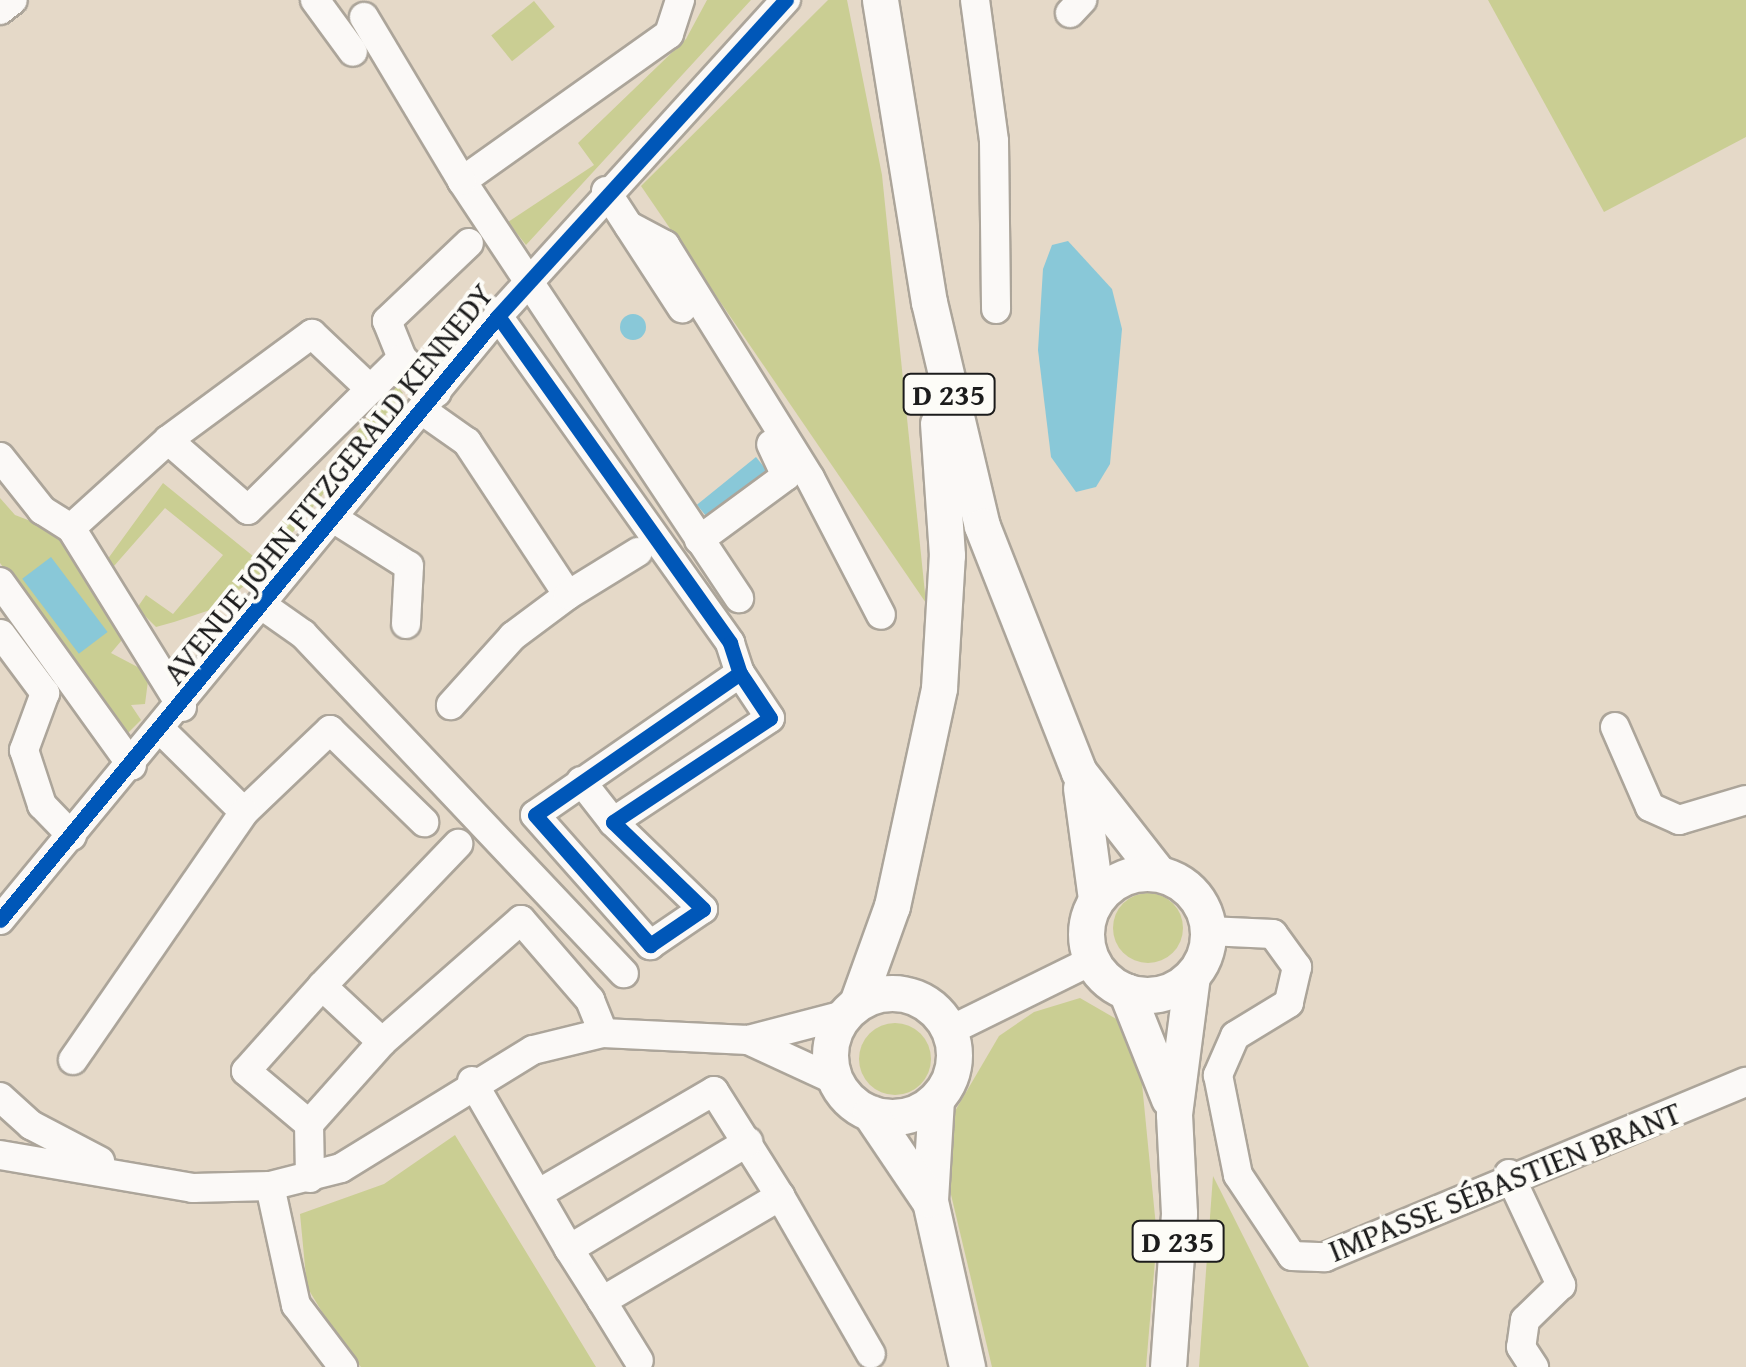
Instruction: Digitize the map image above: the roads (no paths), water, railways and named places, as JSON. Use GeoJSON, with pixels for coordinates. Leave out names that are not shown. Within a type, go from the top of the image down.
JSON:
{"type":"FeatureCollection","features":[{"type":"Feature","properties":{"kind":"main road","name":"D 235"},"geometry":{"type":"LineString","coordinates":[[880,0],[929,302],[982,526],[1078,772],[1096,899]]}},
{"type":"Feature","properties":{"kind":"main road"},"geometry":{"type":"LineString","coordinates":[[929,302],[946,623],[892,906],[851,1009],[830,1046],[835,1080],[870,1113],[930,1202]]}},
{"type":"Feature","properties":{"kind":"main road","name":"D 235"},"geometry":{"type":"LineString","coordinates":[[1078,772],[1158,874]]}},
{"type":"Feature","properties":{"kind":"main road"},"geometry":{"type":"LineString","coordinates":[[1158,874],[1191,891],[1208,931],[1192,976],[1157,994],[1126,992],[1091,961],[1086,922],[1096,899],[1121,878],[1158,874]]}},
{"type":"Feature","properties":{"kind":"main road","name":"D 235"},"geometry":{"type":"LineString","coordinates":[[1168,1367],[1179,1213],[1174,1114],[1192,976]]}},
{"type":"Feature","properties":{"kind":"main road","name":"D 235"},"geometry":{"type":"LineString","coordinates":[[1126,992],[1174,1114]]}},
{"type":"Feature","properties":{"kind":"main road"},"geometry":{"type":"LineString","coordinates":[[851,1009],[904,994],[933,1008],[949,1031],[955,1058],[936,1099],[930,1202],[967,1367]]}},
{"type":"Feature","properties":{"kind":"main road"},"geometry":{"type":"LineString","coordinates":[[870,1113],[905,1116],[936,1099]]}},
{"type":"Feature","properties":{"kind":"street"},"geometry":{"type":"LineString","coordinates":[[0,10],[13,0]]}},
{"type":"Feature","properties":{"kind":"street"},"geometry":{"type":"LineString","coordinates":[[316,0],[353,52]]}},
{"type":"Feature","properties":{"kind":"street"},"geometry":{"type":"LineString","coordinates":[[462,181],[668,34],[680,0]]}},
{"type":"Feature","properties":{"kind":"street","name":"AVENUE JOHN FITZGERALD KENNEDY"},"geometry":{"type":"LineString","coordinates":[[0,920],[266,608],[498,316],[606,191],[786,0]]}},
{"type":"Feature","properties":{"kind":"street"},"geometry":{"type":"LineString","coordinates":[[975,0],[994,142],[996,309]]}},
{"type":"Feature","properties":{"kind":"street"},"geometry":{"type":"LineString","coordinates":[[364,17],[526,284],[739,598]]}},
{"type":"Feature","properties":{"kind":"street"},"geometry":{"type":"LineString","coordinates":[[606,191],[783,462],[786,476],[699,540]]}},
{"type":"Feature","properties":{"kind":"street"},"geometry":{"type":"LineString","coordinates":[[629,226],[665,245],[810,478],[881,615]]}},
{"type":"Feature","properties":{"kind":"street"},"geometry":{"type":"LineString","coordinates":[[469,243],[388,320],[402,358],[430,402],[466,442],[568,595]]}},
{"type":"Feature","properties":{"kind":"street"},"geometry":{"type":"LineString","coordinates":[[498,316],[730,643],[740,673],[770,718],[613,822]]}},
{"type":"Feature","properties":{"kind":"street"},"geometry":{"type":"LineString","coordinates":[[71,528],[168,440],[312,334],[368,388]]}},
{"type":"Feature","properties":{"kind":"street"},"geometry":{"type":"LineString","coordinates":[[168,440],[248,510],[402,358]]}},
{"type":"Feature","properties":{"kind":"street"},"geometry":{"type":"LineString","coordinates":[[0,457],[42,510],[71,528],[182,706]]}},
{"type":"Feature","properties":{"kind":"street"},"geometry":{"type":"LineString","coordinates":[[336,520],[409,566],[406,624]]}},
{"type":"Feature","properties":{"kind":"street"},"geometry":{"type":"LineString","coordinates":[[452,705],[514,636],[568,595],[638,552]]}},
{"type":"Feature","properties":{"kind":"street"},"geometry":{"type":"LineString","coordinates":[[0,582],[132,766]]}},
{"type":"Feature","properties":{"kind":"street"},"geometry":{"type":"LineString","coordinates":[[266,608],[302,634],[624,973]]}},
{"type":"Feature","properties":{"kind":"street"},"geometry":{"type":"LineString","coordinates":[[1,634],[44,693],[24,750],[42,805],[72,836]]}},
{"type":"Feature","properties":{"kind":"street"},"geometry":{"type":"LineString","coordinates":[[581,781],[613,822],[703,909],[650,945],[535,814],[581,781],[740,673]]}},
{"type":"Feature","properties":{"kind":"street"},"geometry":{"type":"LineString","coordinates":[[1616,728],[1650,807],[1679,820],[1746,800]]}},
{"type":"Feature","properties":{"kind":"street"},"geometry":{"type":"LineString","coordinates":[[162,730],[244,812]]}},
{"type":"Feature","properties":{"kind":"street"},"geometry":{"type":"LineString","coordinates":[[72,1060],[244,812],[330,730],[424,822]]}},
{"type":"Feature","properties":{"kind":"street"},"geometry":{"type":"LineString","coordinates":[[309,1124],[246,1071],[458,844]]}},
{"type":"Feature","properties":{"kind":"street"},"geometry":{"type":"LineString","coordinates":[[310,1178],[309,1124],[382,1042],[521,920],[590,1000],[603,1033]]}},
{"type":"Feature","properties":{"kind":"street","name":"IMPASSE SÉBASTIEN BRANT"},"geometry":{"type":"LineString","coordinates":[[1208,931],[1273,934],[1297,967],[1289,1002],[1235,1036],[1218,1075],[1238,1175],[1281,1248],[1325,1257],[1509,1174],[1746,1082]]}},
{"type":"Feature","properties":{"kind":"street"},"geometry":{"type":"LineString","coordinates":[[949,1031],[1091,961]]}},
{"type":"Feature","properties":{"kind":"street"},"geometry":{"type":"LineString","coordinates":[[322,986],[382,1042]]}},
{"type":"Feature","properties":{"kind":"street"},"geometry":{"type":"LineString","coordinates":[[0,1155],[132,1177],[270,1186],[310,1178],[375,1150],[472,1081],[533,1050],[603,1033],[748,1040],[851,1009]]}},
{"type":"Feature","properties":{"kind":"street"},"geometry":{"type":"LineString","coordinates":[[748,1040],[835,1080]]}},
{"type":"Feature","properties":{"kind":"street"},"geometry":{"type":"LineString","coordinates":[[472,1081],[568,1249],[639,1361]]}},
{"type":"Feature","properties":{"kind":"street"},"geometry":{"type":"LineString","coordinates":[[538,1194],[714,1091],[748,1142],[871,1354]]}},
{"type":"Feature","properties":{"kind":"street"},"geometry":{"type":"LineString","coordinates":[[0,1097],[30,1126],[132,1177]]}},
{"type":"Feature","properties":{"kind":"street"},"geometry":{"type":"LineString","coordinates":[[568,1249],[748,1142]]}},
{"type":"Feature","properties":{"kind":"street"},"geometry":{"type":"LineString","coordinates":[[1509,1174],[1562,1285],[1525,1320],[1521,1347],[1534,1367]]}},
{"type":"Feature","properties":{"kind":"street"},"geometry":{"type":"LineString","coordinates":[[270,1186],[296,1305],[343,1367]]}},
{"type":"Feature","properties":{"kind":"street"},"geometry":{"type":"LineString","coordinates":[[602,1301],[780,1196]]}},
{"type":"Feature","properties":{"kind":"water"},"geometry":{"type":"Polygon","coordinates":[[[1068,241],[1112,289],[1122,329],[1110,464],[1096,487],[1076,492],[1051,457],[1038,350],[1043,269],[1052,245],[1068,241]]]}},
{"type":"Feature","properties":{"kind":"water"},"geometry":{"type":"Polygon","coordinates":[[[633,314],[642,318],[646,327],[642,336],[633,340],[624,336],[620,327],[624,318],[633,314]]]}},
{"type":"Feature","properties":{"kind":"water"},"geometry":{"type":"Polygon","coordinates":[[[756,457],[768,472],[709,520],[697,505],[756,457]]]}},
{"type":"Feature","properties":{"kind":"water"},"geometry":{"type":"Polygon","coordinates":[[[51,557],[108,632],[79,654],[22,579],[51,557]]]}}]}
